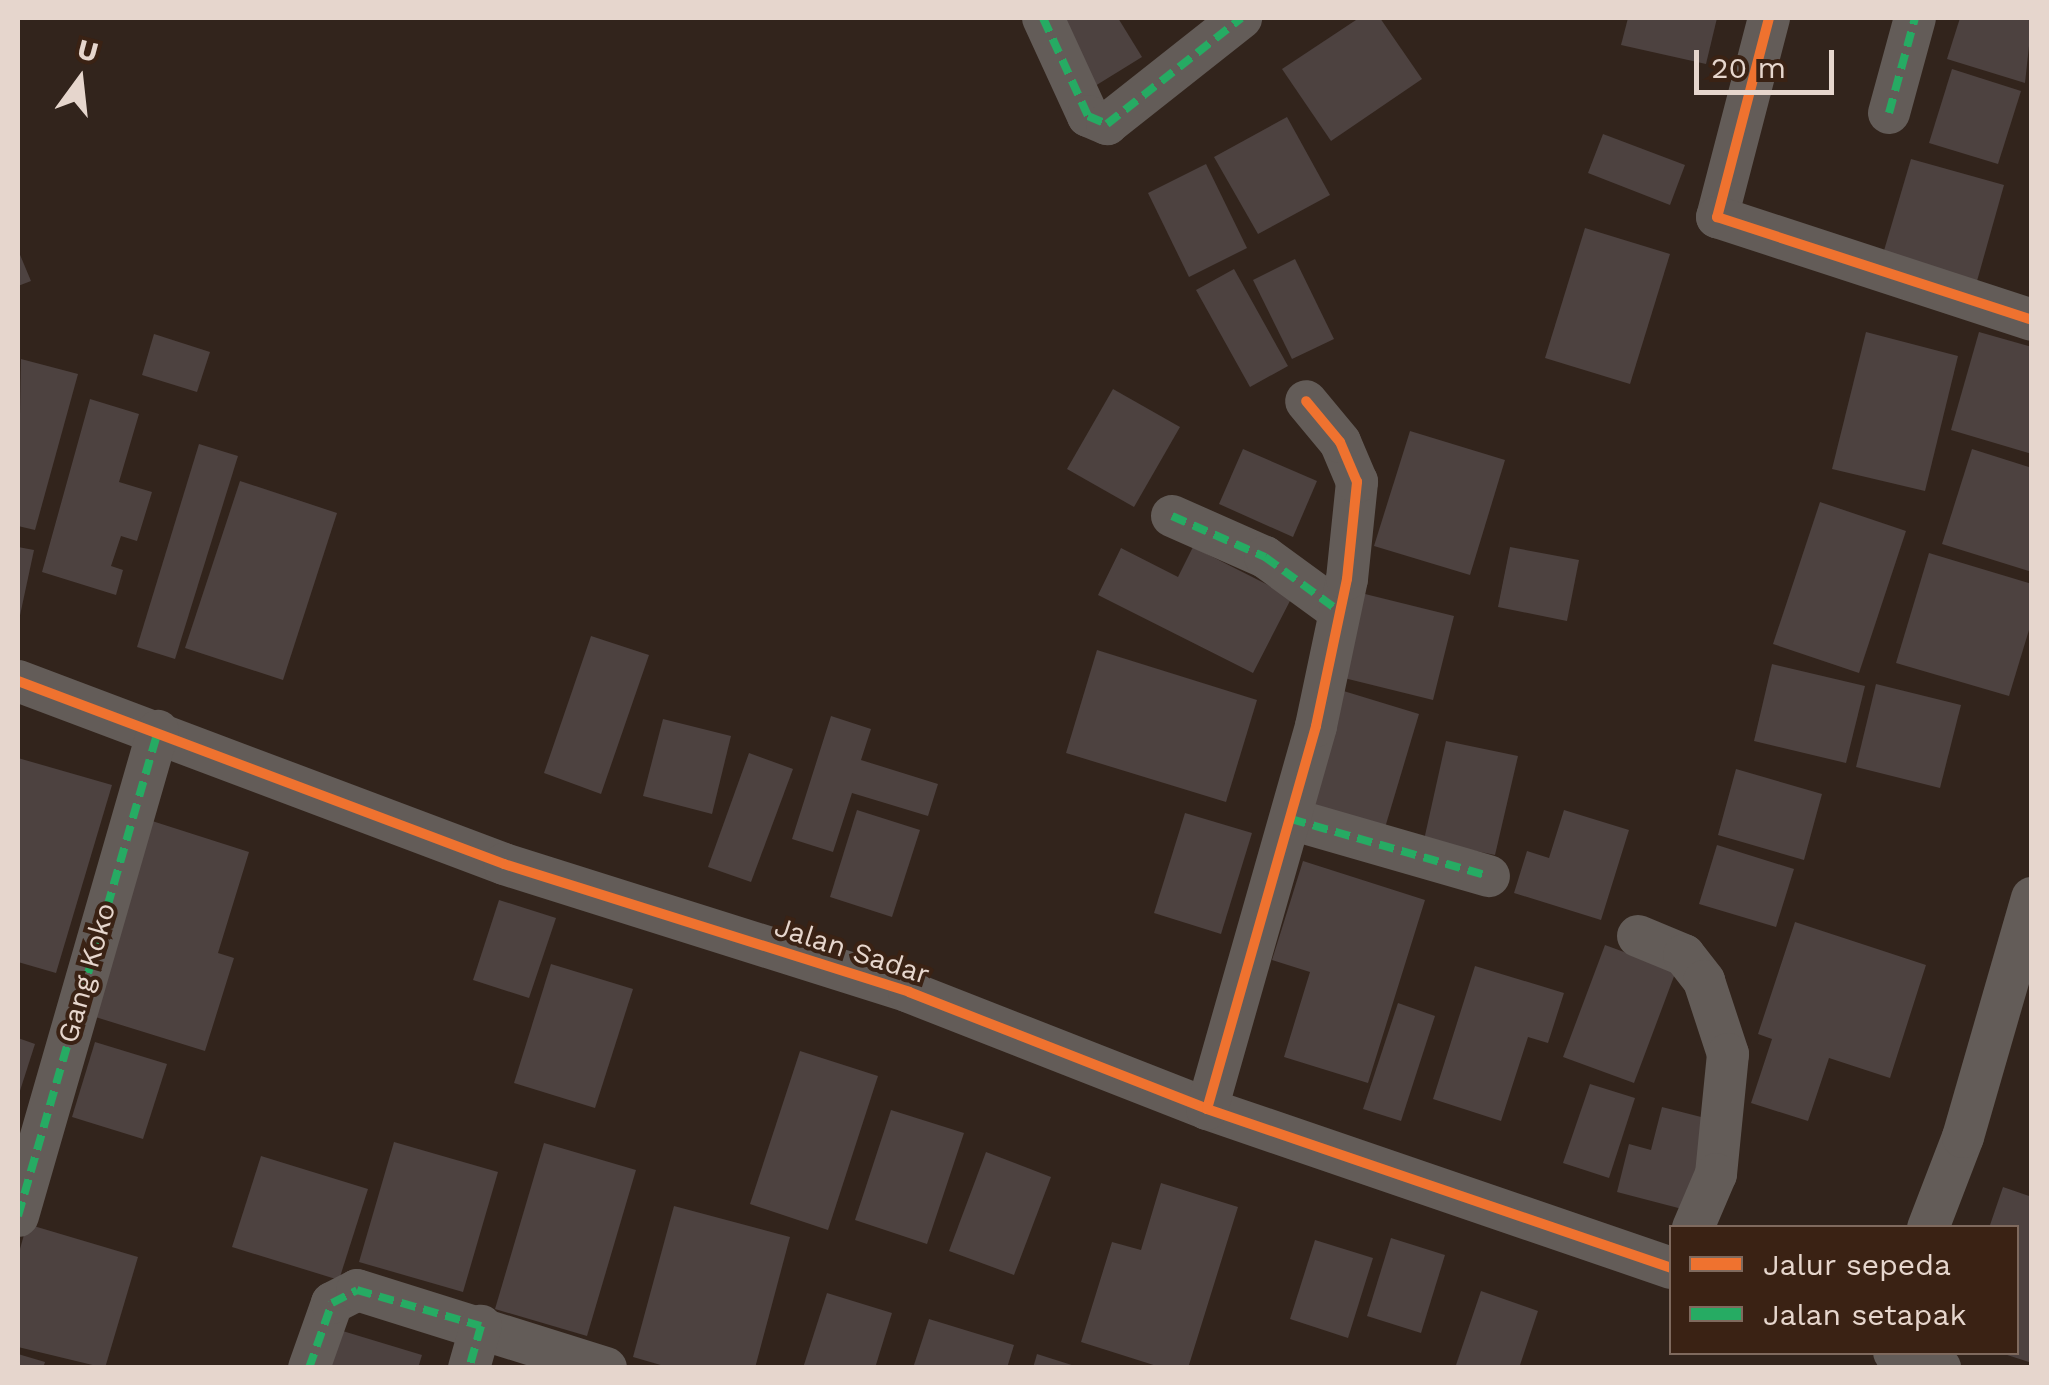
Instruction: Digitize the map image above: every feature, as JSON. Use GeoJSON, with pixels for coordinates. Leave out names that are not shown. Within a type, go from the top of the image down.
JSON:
{"type":"FeatureCollection","features":[{"type":"Feature","properties":{"kind":"street"},"geometry":{"type":"LineString","coordinates":[[1042,18],[1088,116],[1108,124],[1241,18]]}},
{"type":"Feature","properties":{"kind":"street"},"geometry":{"type":"LineString","coordinates":[[1769,18],[1717,218],[2032,320]]}},
{"type":"Feature","properties":{"kind":"street"},"geometry":{"type":"LineString","coordinates":[[1888,113],[1915,18]]}},
{"type":"Feature","properties":{"kind":"street"},"geometry":{"type":"LineString","coordinates":[[1207,1109],[1291,819],[1339,611],[1357,482],[1340,442],[1306,401]]}},
{"type":"Feature","properties":{"kind":"street"},"geometry":{"type":"LineString","coordinates":[[1172,516],[1266,557],[1339,611]]}},
{"type":"Feature","properties":{"kind":"street","name":"Jalan Sadar"},"geometry":{"type":"LineString","coordinates":[[18,681],[158,730],[504,864],[909,992],[1207,1109],[1669,1267]]}},
{"type":"Feature","properties":{"kind":"street","name":"Gang Koko"},"geometry":{"type":"LineString","coordinates":[[18,1216],[158,730]]}},
{"type":"Feature","properties":{"kind":"street"},"geometry":{"type":"LineString","coordinates":[[1291,819],[1489,876]]}},
{"type":"Feature","properties":{"kind":"street"},"geometry":{"type":"LineString","coordinates":[[1929,1225],[1963,1137],[2032,898]]}},
{"type":"Feature","properties":{"kind":"street"},"geometry":{"type":"LineString","coordinates":[[1638,936],[1684,955],[1704,981],[1728,1054],[1716,1174],[1694,1225]]}},
{"type":"Feature","properties":{"kind":"street"},"geometry":{"type":"LineString","coordinates":[[309,1368],[332,1303],[358,1290],[606,1368]]}},
{"type":"Feature","properties":{"kind":"street"},"geometry":{"type":"LineString","coordinates":[[469,1368],[481,1326]]}},
{"type":"Feature","properties":{"kind":"street"},"geometry":{"type":"LineString","coordinates":[[1903,1355],[1940,1368]]}},
{"type":"Feature","properties":{"kind":"building"},"geometry":{"type":"Polygon","coordinates":[[[1052,18],[1118,18],[1142,57],[1095,86],[1052,18]]]}},
{"type":"Feature","properties":{"kind":"building"},"geometry":{"type":"Polygon","coordinates":[[[1359,18],[1380,18],[1422,79],[1331,141],[1282,69],[1359,18]]]}},
{"type":"Feature","properties":{"kind":"building"},"geometry":{"type":"Polygon","coordinates":[[[1628,18],[1717,18],[1706,64],[1621,45],[1628,18]]]}},
{"type":"Feature","properties":{"kind":"building"},"geometry":{"type":"Polygon","coordinates":[[[1960,18],[2032,18],[2025,83],[1947,59],[1960,18]]]}},
{"type":"Feature","properties":{"kind":"building"},"geometry":{"type":"Polygon","coordinates":[[[1952,69],[2021,91],[1998,164],[1929,143],[1952,69]]]}},
{"type":"Feature","properties":{"kind":"building"},"geometry":{"type":"Polygon","coordinates":[[[1287,117],[1330,195],[1258,234],[1214,157],[1287,117]]]}},
{"type":"Feature","properties":{"kind":"building"},"geometry":{"type":"Polygon","coordinates":[[[1603,134],[1685,165],[1670,205],[1588,173],[1603,134]]]}},
{"type":"Feature","properties":{"kind":"building"},"geometry":{"type":"Polygon","coordinates":[[[1911,159],[2004,185],[1977,281],[1883,254],[1911,159]]]}},
{"type":"Feature","properties":{"kind":"building"},"geometry":{"type":"Polygon","coordinates":[[[1206,164],[1247,248],[1189,277],[1148,193],[1206,164]]]}},
{"type":"Feature","properties":{"kind":"building"},"geometry":{"type":"Polygon","coordinates":[[[1585,228],[1670,254],[1630,384],[1545,358],[1585,228]]]}},
{"type":"Feature","properties":{"kind":"building"},"geometry":{"type":"Polygon","coordinates":[[[18,250],[31,281],[18,286],[18,250]]]}},
{"type":"Feature","properties":{"kind":"building"},"geometry":{"type":"Polygon","coordinates":[[[1295,259],[1334,339],[1292,359],[1253,280],[1295,259]]]}},
{"type":"Feature","properties":{"kind":"building"},"geometry":{"type":"Polygon","coordinates":[[[1234,269],[1288,366],[1250,387],[1196,290],[1234,269]]]}},
{"type":"Feature","properties":{"kind":"building"},"geometry":{"type":"Polygon","coordinates":[[[1866,332],[1958,356],[1925,491],[1832,469],[1866,332]]]}},
{"type":"Feature","properties":{"kind":"building"},"geometry":{"type":"Polygon","coordinates":[[[1979,332],[2032,347],[2032,454],[1951,430],[1979,332]]]}},
{"type":"Feature","properties":{"kind":"building"},"geometry":{"type":"Polygon","coordinates":[[[154,334],[210,352],[197,392],[142,375],[154,334]]]}},
{"type":"Feature","properties":{"kind":"building"},"geometry":{"type":"Polygon","coordinates":[[[21,359],[78,374],[35,530],[18,526],[21,359]]]}},
{"type":"Feature","properties":{"kind":"building"},"geometry":{"type":"Polygon","coordinates":[[[1113,389],[1180,427],[1134,507],[1067,469],[1113,389]]]}},
{"type":"Feature","properties":{"kind":"building"},"geometry":{"type":"Polygon","coordinates":[[[90,399],[139,414],[119,482],[152,492],[137,541],[121,536],[111,566],[123,570],[116,595],[42,572],[90,399]]]}},
{"type":"Feature","properties":{"kind":"building"},"geometry":{"type":"Polygon","coordinates":[[[1410,431],[1505,460],[1470,575],[1374,546],[1410,431]]]}},
{"type":"Feature","properties":{"kind":"building"},"geometry":{"type":"Polygon","coordinates":[[[199,444],[238,456],[175,659],[137,647],[199,444]]]}},
{"type":"Feature","properties":{"kind":"building"},"geometry":{"type":"Polygon","coordinates":[[[1243,449],[1317,481],[1293,537],[1219,504],[1243,449]]]}},
{"type":"Feature","properties":{"kind":"building"},"geometry":{"type":"Polygon","coordinates":[[[1972,449],[2032,468],[2032,572],[1942,544],[1972,449]]]}},
{"type":"Feature","properties":{"kind":"building"},"geometry":{"type":"Polygon","coordinates":[[[240,481],[337,513],[283,680],[185,648],[240,481]]]}},
{"type":"Feature","properties":{"kind":"building"},"geometry":{"type":"Polygon","coordinates":[[[1820,502],[1906,531],[1859,673],[1773,644],[1820,502]]]}},
{"type":"Feature","properties":{"kind":"building"},"geometry":{"type":"Polygon","coordinates":[[[18,547],[34,550],[19,620],[18,620],[18,547]]]}},
{"type":"Feature","properties":{"kind":"building"},"geometry":{"type":"Polygon","coordinates":[[[1193,547],[1292,597],[1253,673],[1098,595],[1121,548],[1178,577],[1193,547]]]}},
{"type":"Feature","properties":{"kind":"building"},"geometry":{"type":"Polygon","coordinates":[[[1510,547],[1579,560],[1567,621],[1498,607],[1510,547]]]}},
{"type":"Feature","properties":{"kind":"building"},"geometry":{"type":"Polygon","coordinates":[[[1929,553],[2032,584],[2032,620],[2009,696],[1896,663],[1929,553]]]}},
{"type":"Feature","properties":{"kind":"building"},"geometry":{"type":"Polygon","coordinates":[[[1361,593],[1454,616],[1433,700],[1340,677],[1361,593]]]}},
{"type":"Feature","properties":{"kind":"building"},"geometry":{"type":"Polygon","coordinates":[[[591,636],[649,655],[601,794],[544,773],[591,636]]]}},
{"type":"Feature","properties":{"kind":"building"},"geometry":{"type":"Polygon","coordinates":[[[1097,650],[1257,700],[1226,802],[1066,753],[1097,650]]]}},
{"type":"Feature","properties":{"kind":"building"},"geometry":{"type":"Polygon","coordinates":[[[1772,664],[1865,686],[1846,763],[1754,741],[1772,664]]]}},
{"type":"Feature","properties":{"kind":"building"},"geometry":{"type":"Polygon","coordinates":[[[1876,684],[1961,705],[1940,788],[1856,767],[1876,684]]]}},
{"type":"Feature","properties":{"kind":"building"},"geometry":{"type":"Polygon","coordinates":[[[1337,689],[1419,714],[1384,831],[1301,805],[1337,689]]]}},
{"type":"Feature","properties":{"kind":"building"},"geometry":{"type":"Polygon","coordinates":[[[831,716],[871,729],[861,760],[938,784],[928,816],[852,793],[833,852],[792,839],[831,716]]]}},
{"type":"Feature","properties":{"kind":"building"},"geometry":{"type":"Polygon","coordinates":[[[663,719],[731,736],[712,814],[643,796],[663,719]]]}},
{"type":"Feature","properties":{"kind":"building"},"geometry":{"type":"Polygon","coordinates":[[[1446,741],[1518,756],[1495,855],[1424,840],[1446,741]]]}},
{"type":"Feature","properties":{"kind":"building"},"geometry":{"type":"Polygon","coordinates":[[[749,753],[793,769],[751,882],[708,867],[749,753]]]}},
{"type":"Feature","properties":{"kind":"building"},"geometry":{"type":"Polygon","coordinates":[[[18,758],[112,785],[56,973],[18,962],[18,758]]]}},
{"type":"Feature","properties":{"kind":"building"},"geometry":{"type":"Polygon","coordinates":[[[1736,769],[1822,794],[1804,860],[1718,835],[1736,769]]]}},
{"type":"Feature","properties":{"kind":"building"},"geometry":{"type":"Polygon","coordinates":[[[857,810],[920,830],[892,917],[830,897],[857,810]]]}},
{"type":"Feature","properties":{"kind":"building"},"geometry":{"type":"Polygon","coordinates":[[[1564,810],[1629,830],[1601,920],[1514,893],[1527,851],[1549,858],[1564,810]]]}},
{"type":"Feature","properties":{"kind":"building"},"geometry":{"type":"Polygon","coordinates":[[[1185,813],[1252,833],[1221,934],[1154,913],[1185,813]]]}},
{"type":"Feature","properties":{"kind":"building"},"geometry":{"type":"Polygon","coordinates":[[[149,820],[249,852],[218,953],[234,958],[205,1051],[89,1015],[149,820]]]}},
{"type":"Feature","properties":{"kind":"building"},"geometry":{"type":"Polygon","coordinates":[[[1717,845],[1794,869],[1776,927],[1699,904],[1717,845]]]}},
{"type":"Feature","properties":{"kind":"building"},"geometry":{"type":"Polygon","coordinates":[[[1303,861],[1425,900],[1368,1083],[1284,1057],[1310,972],[1272,960],[1303,861]]]}},
{"type":"Feature","properties":{"kind":"building"},"geometry":{"type":"Polygon","coordinates":[[[499,900],[556,918],[529,998],[473,980],[499,900]]]}},
{"type":"Feature","properties":{"kind":"building"},"geometry":{"type":"Polygon","coordinates":[[[1795,922],[1926,965],[1890,1078],[1829,1058],[1808,1121],[1751,1103],[1772,1039],[1758,1034],[1795,922]]]}},
{"type":"Feature","properties":{"kind":"building"},"geometry":{"type":"Polygon","coordinates":[[[1605,945],[1676,971],[1634,1083],[1563,1057],[1605,945]]]}},
{"type":"Feature","properties":{"kind":"building"},"geometry":{"type":"Polygon","coordinates":[[[551,964],[633,989],[595,1108],[514,1083],[551,964]]]}},
{"type":"Feature","properties":{"kind":"building"},"geometry":{"type":"Polygon","coordinates":[[[1475,966],[1564,993],[1548,1043],[1528,1037],[1501,1121],[1433,1099],[1475,966]]]}},
{"type":"Feature","properties":{"kind":"building"},"geometry":{"type":"Polygon","coordinates":[[[1398,1003],[1435,1016],[1401,1121],[1363,1109],[1398,1003]]]}},
{"type":"Feature","properties":{"kind":"building"},"geometry":{"type":"Polygon","coordinates":[[[18,1038],[35,1044],[18,1097],[18,1038]]]}},
{"type":"Feature","properties":{"kind":"building"},"geometry":{"type":"Polygon","coordinates":[[[95,1042],[167,1064],[143,1139],[72,1117],[95,1042]]]}},
{"type":"Feature","properties":{"kind":"building"},"geometry":{"type":"Polygon","coordinates":[[[800,1051],[878,1076],[828,1230],[750,1204],[800,1051]]]}},
{"type":"Feature","properties":{"kind":"building"},"geometry":{"type":"Polygon","coordinates":[[[1590,1084],[1635,1098],[1609,1178],[1563,1163],[1590,1084]]]}},
{"type":"Feature","properties":{"kind":"building"},"geometry":{"type":"Polygon","coordinates":[[[1662,1107],[1709,1119],[1686,1210],[1617,1192],[1629,1144],[1651,1150],[1662,1107]]]}},
{"type":"Feature","properties":{"kind":"building"},"geometry":{"type":"Polygon","coordinates":[[[891,1110],[964,1133],[927,1244],[855,1220],[891,1110]]]}},
{"type":"Feature","properties":{"kind":"building"},"geometry":{"type":"Polygon","coordinates":[[[394,1142],[498,1172],[463,1292],[359,1262],[394,1142]]]}},
{"type":"Feature","properties":{"kind":"building"},"geometry":{"type":"Polygon","coordinates":[[[544,1143],[636,1170],[587,1336],[495,1309],[544,1143]]]}},
{"type":"Feature","properties":{"kind":"building"},"geometry":{"type":"Polygon","coordinates":[[[986,1152],[1051,1177],[1014,1275],[949,1251],[986,1152]]]}},
{"type":"Feature","properties":{"kind":"building"},"geometry":{"type":"Polygon","coordinates":[[[261,1156],[368,1189],[339,1280],[232,1247],[261,1156]]]}},
{"type":"Feature","properties":{"kind":"building"},"geometry":{"type":"Polygon","coordinates":[[[1161,1183],[1238,1207],[1188,1368],[1163,1368],[1081,1342],[1112,1242],[1141,1250],[1161,1183]]]}},
{"type":"Feature","properties":{"kind":"building"},"geometry":{"type":"Polygon","coordinates":[[[2003,1187],[2032,1197],[2032,1363],[2007,1355],[2019,1355],[2019,1225],[1990,1225],[2003,1187]]]}},
{"type":"Feature","properties":{"kind":"building"},"geometry":{"type":"Polygon","coordinates":[[[674,1206],[790,1237],[755,1368],[671,1368],[633,1357],[674,1206]]]}},
{"type":"Feature","properties":{"kind":"building"},"geometry":{"type":"Polygon","coordinates":[[[27,1224],[138,1257],[105,1368],[18,1347],[18,1256],[27,1224]]]}},
{"type":"Feature","properties":{"kind":"building"},"geometry":{"type":"Polygon","coordinates":[[[1391,1238],[1445,1255],[1421,1333],[1367,1316],[1391,1238]]]}},
{"type":"Feature","properties":{"kind":"building"},"geometry":{"type":"Polygon","coordinates":[[[1315,1240],[1373,1258],[1348,1338],[1290,1319],[1315,1240]]]}},
{"type":"Feature","properties":{"kind":"building"},"geometry":{"type":"Polygon","coordinates":[[[1481,1291],[1538,1311],[1519,1368],[1455,1368],[1481,1291]]]}},
{"type":"Feature","properties":{"kind":"building"},"geometry":{"type":"Polygon","coordinates":[[[827,1293],[892,1313],[875,1368],[803,1368],[827,1293]]]}},
{"type":"Feature","properties":{"kind":"building"},"geometry":{"type":"Polygon","coordinates":[[[929,1319],[1014,1345],[1007,1368],[913,1368],[929,1319]]]}},
{"type":"Feature","properties":{"kind":"building"},"geometry":{"type":"Polygon","coordinates":[[[336,1329],[422,1355],[418,1368],[324,1368],[336,1329]]]}},
{"type":"Feature","properties":{"kind":"building"},"geometry":{"type":"Polygon","coordinates":[[[18,1354],[45,1362],[43,1368],[18,1368],[18,1354]]]}},
{"type":"Feature","properties":{"kind":"building"},"geometry":{"type":"Polygon","coordinates":[[[1037,1354],[1078,1367],[1033,1368],[1037,1354]]]}},
{"type":"Feature","properties":{"kind":"marked path"},"geometry":{"type":"LineString","coordinates":[[1043,18],[1088,116],[1107,124],[1241,18]]}},
{"type":"Feature","properties":{"kind":"marked path"},"geometry":{"type":"LineString","coordinates":[[1889,113],[1915,18]]}},
{"type":"Feature","properties":{"kind":"marked path"},"geometry":{"type":"LineString","coordinates":[[1172,516],[1265,557],[1339,611]]}},
{"type":"Feature","properties":{"kind":"marked path"},"geometry":{"type":"LineString","coordinates":[[18,1216],[158,731]]}},
{"type":"Feature","properties":{"kind":"marked path"},"geometry":{"type":"LineString","coordinates":[[1291,819],[1489,876]]}},
{"type":"Feature","properties":{"kind":"marked path"},"geometry":{"type":"LineString","coordinates":[[309,1368],[332,1303],[357,1290],[481,1326],[469,1368]]}},
{"type":"Feature","properties":{"kind":"cycle path"},"geometry":{"type":"LineString","coordinates":[[1769,18],[1717,217],[2032,320]]}},
{"type":"Feature","properties":{"kind":"cycle path"},"geometry":{"type":"LineString","coordinates":[[1207,1109],[1316,726],[1347,579],[1357,482],[1340,442],[1306,401]]}},
{"type":"Feature","properties":{"kind":"cycle path"},"geometry":{"type":"LineString","coordinates":[[18,681],[504,864],[909,992],[1207,1109],[1669,1267]]}}]}
